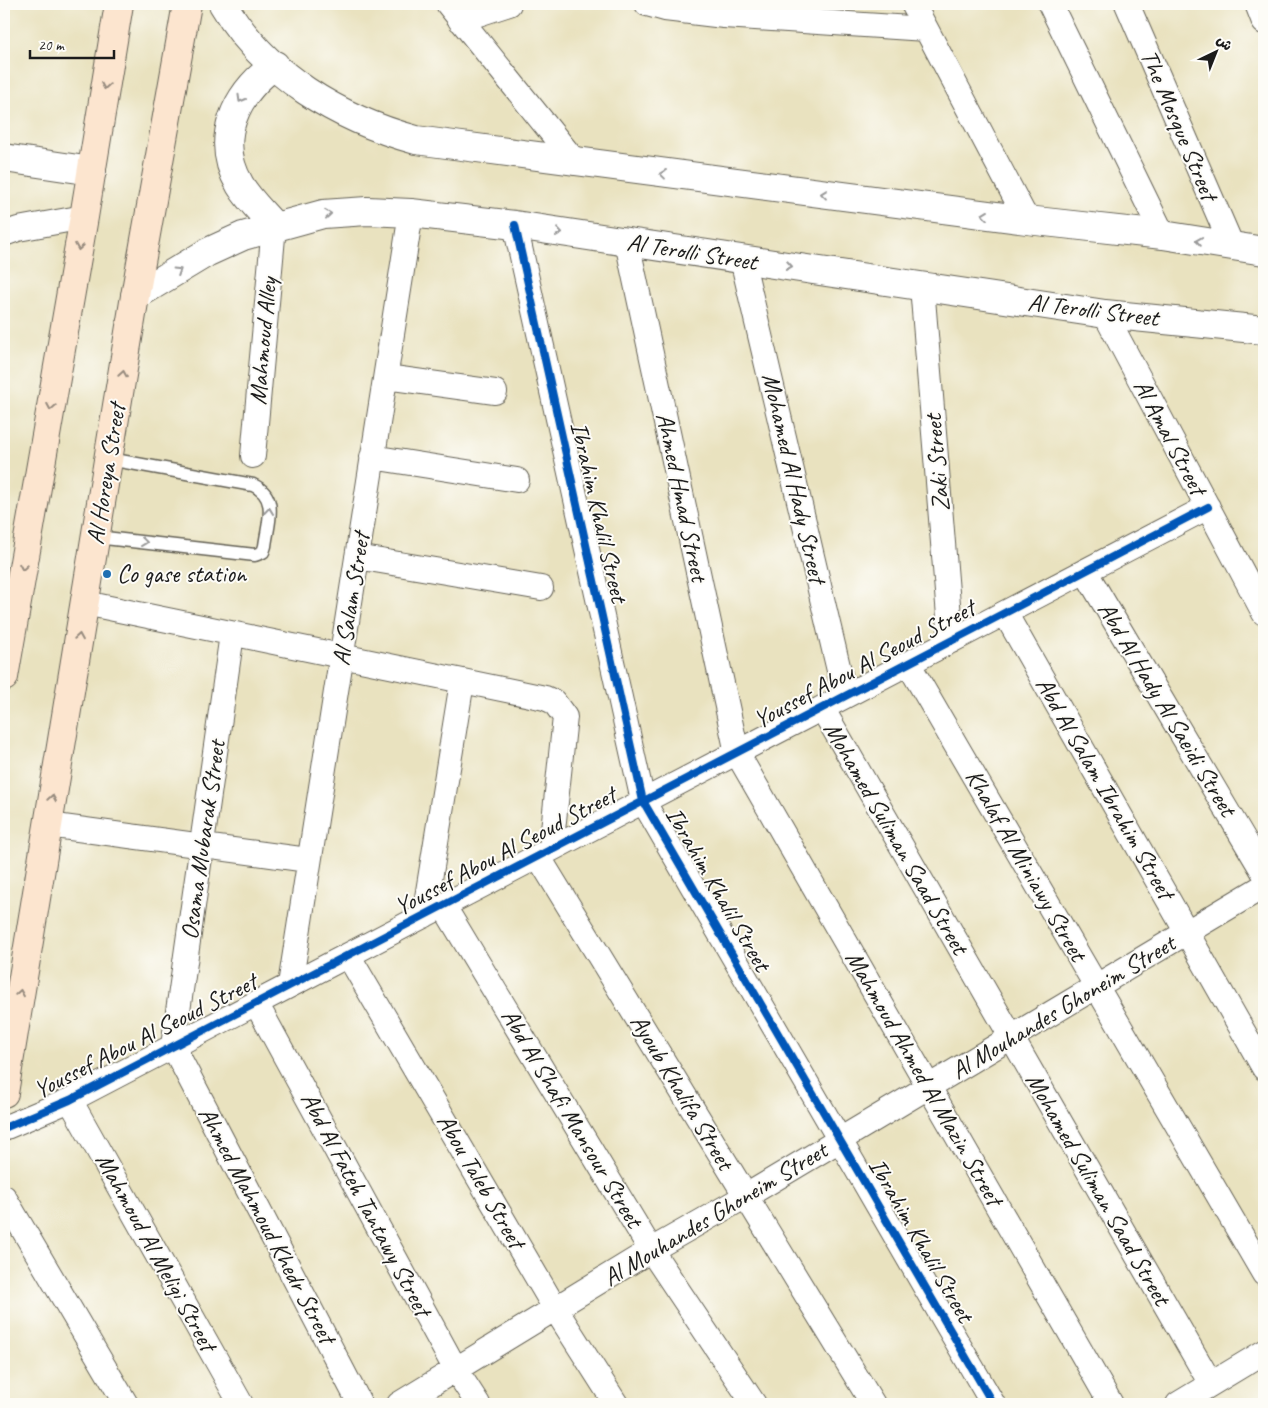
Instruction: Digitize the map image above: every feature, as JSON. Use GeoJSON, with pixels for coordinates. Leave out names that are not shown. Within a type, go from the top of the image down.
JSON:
{"type":"FeatureCollection","features":[{"type":"Feature","properties":{"kind":"main road"},"geometry":{"type":"LineString","coordinates":[[4,677],[92,171],[119,4]]}},
{"type":"Feature","properties":{"kind":"main road","name":"Al Horeya Street"},"geometry":{"type":"LineString","coordinates":[[4,1092],[136,296],[187,4]]}},
{"type":"Feature","properties":{"kind":"street"},"geometry":{"type":"LineString","coordinates":[[223,4],[244,32],[275,65],[320,100],[362,122],[416,140],[1027,220],[1163,235],[1264,251]]}},
{"type":"Feature","properties":{"kind":"street"},"geometry":{"type":"LineString","coordinates":[[454,12],[509,4]]}},
{"type":"Feature","properties":{"kind":"street"},"geometry":{"type":"LineString","coordinates":[[647,4],[665,9],[724,16],[926,29]]}},
{"type":"Feature","properties":{"kind":"street"},"geometry":{"type":"LineString","coordinates":[[913,4],[1027,220]]}},
{"type":"Feature","properties":{"kind":"street"},"geometry":{"type":"LineString","coordinates":[[1050,4],[1163,235]]}},
{"type":"Feature","properties":{"kind":"street","name":"The Mosque Street"},"geometry":{"type":"LineString","coordinates":[[1127,4],[1232,246]]}},
{"type":"Feature","properties":{"kind":"street"},"geometry":{"type":"LineString","coordinates":[[1257,4],[1264,22]]}},
{"type":"Feature","properties":{"kind":"street"},"geometry":{"type":"LineString","coordinates":[[454,12],[576,162]]}},
{"type":"Feature","properties":{"kind":"street"},"geometry":{"type":"LineString","coordinates":[[274,226],[249,199],[238,183],[232,165],[229,146],[230,126],[236,108],[246,91],[259,77],[275,65]]}},
{"type":"Feature","properties":{"kind":"street"},"geometry":{"type":"LineString","coordinates":[[4,158],[92,171]]}},
{"type":"Feature","properties":{"kind":"street","name":"Al Terolli Street"},"geometry":{"type":"LineString","coordinates":[[136,296],[208,252],[243,236],[323,214],[367,211],[411,213],[515,225],[1105,314],[1264,330]]}},
{"type":"Feature","properties":{"kind":"street","name":"Al Salam Street"},"geometry":{"type":"LineString","coordinates":[[290,985],[308,860],[342,657],[411,213]]}},
{"type":"Feature","properties":{"kind":"street"},"geometry":{"type":"LineString","coordinates":[[4,234],[18,229],[84,217]]}},
{"type":"Feature","properties":{"kind":"street","name":"Ibrahim Khalil Street"},"geometry":{"type":"LineString","coordinates":[[515,225],[643,801],[993,1404]]}},
{"type":"Feature","properties":{"kind":"street","name":"Mahmoud Alley"},"geometry":{"type":"LineString","coordinates":[[253,456],[274,226]]}},
{"type":"Feature","properties":{"kind":"street","name":"Ahmed Hmad Street"},"geometry":{"type":"LineString","coordinates":[[627,242],[737,753]]}},
{"type":"Feature","properties":{"kind":"street","name":"Mohamed Al Hady Street"},"geometry":{"type":"LineString","coordinates":[[742,259],[845,696]]}},
{"type":"Feature","properties":{"kind":"street","name":"Zaki Street"},"geometry":{"type":"LineString","coordinates":[[922,286],[951,641]]}},
{"type":"Feature","properties":{"kind":"street","name":"Al Amal Street"},"geometry":{"type":"LineString","coordinates":[[1105,314],[1264,613]]}},
{"type":"Feature","properties":{"kind":"street"},"geometry":{"type":"LineString","coordinates":[[386,377],[495,392]]}},
{"type":"Feature","properties":{"kind":"street"},"geometry":{"type":"LineString","coordinates":[[372,457],[517,480]]}},
{"type":"Feature","properties":{"kind":"street","name":"Youssef Abou Al Seoud Street"},"geometry":{"type":"LineString","coordinates":[[4,1128],[70,1100],[1208,507]]}},
{"type":"Feature","properties":{"kind":"street"},"geometry":{"type":"LineString","coordinates":[[357,557],[541,588]]}},
{"type":"Feature","properties":{"kind":"street","name":"Abd Al Hady Al Saeidi Street"},"geometry":{"type":"LineString","coordinates":[[1085,571],[1264,873]]}},
{"type":"Feature","properties":{"kind":"street"},"geometry":{"type":"LineString","coordinates":[[85,603],[545,698],[561,708],[565,717],[545,852]]}},
{"type":"Feature","properties":{"kind":"street","name":"Abd Al Salam Ibrahim Street"},"geometry":{"type":"LineString","coordinates":[[1005,613],[1264,1068]]}},
{"type":"Feature","properties":{"kind":"street","name":"Osama Mubarak Street"},"geometry":{"type":"LineString","coordinates":[[173,1046],[232,634]]}},
{"type":"Feature","properties":{"kind":"street","name":"Khalaf Al Miniawy Street"},"geometry":{"type":"LineString","coordinates":[[908,663],[1264,1274]]}},
{"type":"Feature","properties":{"kind":"street"},"geometry":{"type":"LineString","coordinates":[[433,910],[462,682]]}},
{"type":"Feature","properties":{"kind":"street","name":"Mohamed Suliman Saad Street"},"geometry":{"type":"LineString","coordinates":[[822,708],[1211,1384]]}},
{"type":"Feature","properties":{"kind":"street","name":"Mahmoud Ahmed Al Mazin Street"},"geometry":{"type":"LineString","coordinates":[[737,753],[1111,1404]]}},
{"type":"Feature","properties":{"kind":"street"},"geometry":{"type":"LineString","coordinates":[[48,825],[308,860]]}},
{"type":"Feature","properties":{"kind":"street","name":"Ayoub Khalifa Street"},"geometry":{"type":"LineString","coordinates":[[545,852],[746,1196],[873,1404]]}},
{"type":"Feature","properties":{"kind":"street","name":"Al Mouhandes Ghoneim Street"},"geometry":{"type":"LineString","coordinates":[[399,1404],[556,1310],[651,1250],[746,1196],[1264,886]]}},
{"type":"Feature","properties":{"kind":"street","name":"Abd Al Shafi Mansour Street"},"geometry":{"type":"LineString","coordinates":[[433,910],[651,1250],[754,1404]]}},
{"type":"Feature","properties":{"kind":"street","name":"Abou Taleb Street"},"geometry":{"type":"LineString","coordinates":[[348,955],[556,1310],[616,1404]]}},
{"type":"Feature","properties":{"kind":"street","name":"Abd Al Fateh Tantawy Street"},"geometry":{"type":"LineString","coordinates":[[256,1002],[456,1370],[478,1404]]}},
{"type":"Feature","properties":{"kind":"street","name":"Ahmed Mahmoud Khedr Street"},"geometry":{"type":"LineString","coordinates":[[173,1046],[360,1404]]}},
{"type":"Feature","properties":{"kind":"street","name":"Mahmoud Al Meligi Street"},"geometry":{"type":"LineString","coordinates":[[70,1100],[241,1404]]}},
{"type":"Feature","properties":{"kind":"street"},"geometry":{"type":"LineString","coordinates":[[4,1197],[126,1404]]}},
{"type":"Feature","properties":{"kind":"street"},"geometry":{"type":"LineString","coordinates":[[1178,1404],[1264,1352]]}},
{"type":"Feature","properties":{"kind":"lane"},"geometry":{"type":"LineString","coordinates":[[96,537],[255,555],[263,552],[265,546],[270,501],[267,494],[261,488],[109,459]]}},
{"type":"Feature","properties":{"kind":"cycle path"},"geometry":{"type":"LineString","coordinates":[[515,225],[643,801],[993,1404]]}},
{"type":"Feature","properties":{"kind":"cycle path"},"geometry":{"type":"LineString","coordinates":[[4,1128],[70,1100],[1208,507]]}},
{"type":"Feature","properties":{"kind":"place","name":"Co gase station"},"geometry":{"type":"Point","coordinates":[107,574]}}]}
